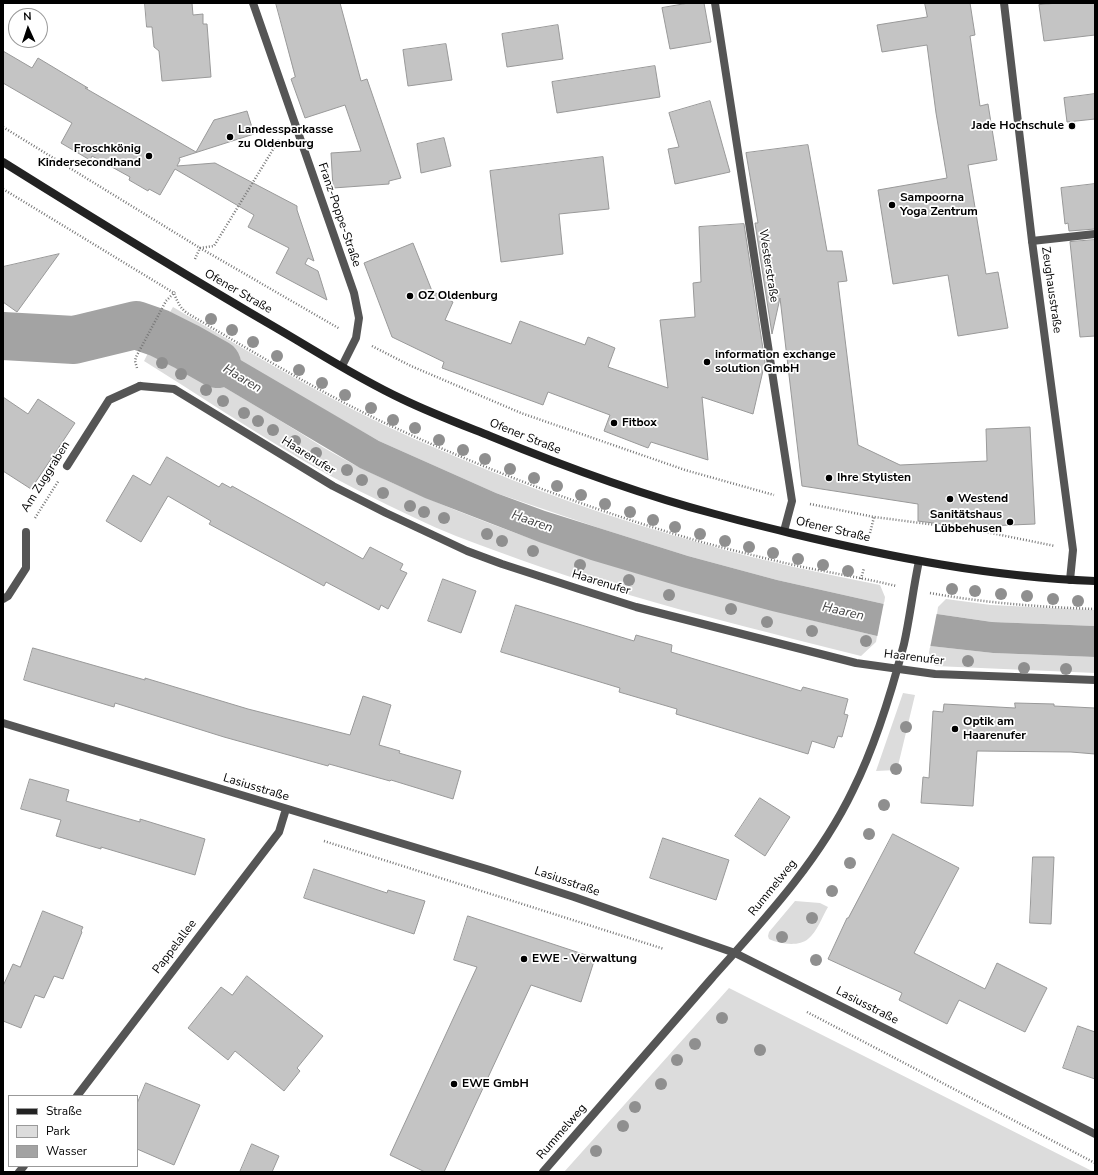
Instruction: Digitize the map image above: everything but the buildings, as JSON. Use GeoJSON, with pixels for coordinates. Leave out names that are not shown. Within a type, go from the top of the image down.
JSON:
{"type":"FeatureCollection","features":[{"type":"Feature","properties":{"kind":"main road","name":"Ofener Straße"},"geometry":{"type":"LineString","coordinates":[[3,162],[185,275],[400,398],[442,417],[576,470],[642,493],[707,512],[844,546],[974,570],[1070,580],[1095,580]]}},
{"type":"Feature","properties":{"kind":"street","name":"Franz-Poppe-Straße"},"geometry":{"type":"LineString","coordinates":[[254,3],[354,293],[359,318],[356,338],[342,366]]}},
{"type":"Feature","properties":{"kind":"street","name":"Westerstraße"},"geometry":{"type":"LineString","coordinates":[[715,3],[792,501],[784,531]]}},
{"type":"Feature","properties":{"kind":"street","name":"Zeughausstraße"},"geometry":{"type":"LineString","coordinates":[[1004,3],[1032,241],[1073,550],[1070,580]]}},
{"type":"Feature","properties":{"kind":"street"},"geometry":{"type":"LineString","coordinates":[[1032,241],[1095,234]]}},
{"type":"Feature","properties":{"kind":"street","name":"Am Zuggraben"},"geometry":{"type":"LineString","coordinates":[[67,466],[109,400],[140,386]]}},
{"type":"Feature","properties":{"kind":"street","name":"Haarenufer"},"geometry":{"type":"LineString","coordinates":[[140,386],[174,389],[333,486],[433,535],[502,564],[636,607],[856,663],[935,674],[1095,680]]}},
{"type":"Feature","properties":{"kind":"street","name":"Am Zuggraben"},"geometry":{"type":"LineString","coordinates":[[3,599],[8,596],[26,568],[26,532]]}},
{"type":"Feature","properties":{"kind":"street","name":"Rummelweg"},"geometry":{"type":"LineString","coordinates":[[543,1172],[735,953],[806,866],[828,835],[863,770],[875,739],[904,644],[919,561]]}},
{"type":"Feature","properties":{"kind":"street","name":"Lasiusstraße"},"geometry":{"type":"LineString","coordinates":[[3,723],[490,870],[574,897],[735,953],[1095,1134]]}},
{"type":"Feature","properties":{"kind":"street","name":"Pappelallee"},"geometry":{"type":"LineString","coordinates":[[78,1095],[279,832],[286,809]]}},
{"type":"Feature","properties":{"kind":"path"},"geometry":{"type":"LineString","coordinates":[[200,248],[214,246],[293,117]]}},
{"type":"Feature","properties":{"kind":"path"},"geometry":{"type":"LineString","coordinates":[[3,127],[200,248],[356,338],[411,366],[521,413],[685,470],[792,501],[874,517],[976,530],[1073,550]]}},
{"type":"Feature","properties":{"kind":"path"},"geometry":{"type":"LineString","coordinates":[[3,189],[174,292],[165,303],[136,356]]}},
{"type":"Feature","properties":{"kind":"path"},"geometry":{"type":"LineString","coordinates":[[192,264],[200,248]]}},
{"type":"Feature","properties":{"kind":"path","name":"Am Zuggraben"},"geometry":{"type":"LineString","coordinates":[[26,532],[67,466]]}},
{"type":"Feature","properties":{"kind":"path"},"geometry":{"type":"LineString","coordinates":[[870,536],[874,517]]}},
{"type":"Feature","properties":{"kind":"path"},"geometry":{"type":"LineString","coordinates":[[864,566],[861,579],[898,587]]}},
{"type":"Feature","properties":{"kind":"path"},"geometry":{"type":"LineString","coordinates":[[930,593],[990,602],[1095,609]]}},
{"type":"Feature","properties":{"kind":"path"},"geometry":{"type":"LineString","coordinates":[[318,839],[665,950]]}},
{"type":"Feature","properties":{"kind":"path"},"geometry":{"type":"LineString","coordinates":[[807,1012],[1095,1163]]}},
{"type":"Feature","properties":{"kind":"green space"},"geometry":{"type":"Polygon","coordinates":[[[173,307],[330,398],[384,425],[478,466],[574,503],[671,535],[770,561],[880,585],[885,597],[884,604],[777,580],[688,556],[496,493],[379,441],[166,319],[173,307]]]}},
{"type":"Feature","properties":{"kind":"green space"},"geometry":{"type":"Polygon","coordinates":[[[151,347],[180,361],[343,459],[425,497],[487,523],[680,586],[877,636],[876,642],[861,656],[769,633],[678,609],[543,568],[446,532],[359,491],[304,461],[243,424],[144,361],[151,347]]]}},
{"type":"Feature","properties":{"kind":"green space"},"geometry":{"type":"Polygon","coordinates":[[[946,599],[991,605],[1095,610],[1095,626],[992,622],[937,614],[938,607],[946,599]]]}},
{"type":"Feature","properties":{"kind":"green space"},"geometry":{"type":"Polygon","coordinates":[[[930,646],[993,653],[1095,657],[1095,673],[935,666],[929,653],[930,646]]]}},
{"type":"Feature","properties":{"kind":"green space"},"geometry":{"type":"Polygon","coordinates":[[[903,693],[915,695],[897,770],[876,771],[903,693]]]}},
{"type":"Feature","properties":{"kind":"green space"},"geometry":{"type":"Polygon","coordinates":[[[795,901],[820,903],[828,907],[814,932],[804,942],[789,944],[769,939],[769,932],[795,901]]]}},
{"type":"Feature","properties":{"kind":"green space"},"geometry":{"type":"Polygon","coordinates":[[[729,988],[1094,1172],[564,1172],[729,988]]]}},
{"type":"Feature","properties":{"kind":"water"},"geometry":{"type":"Polygon","coordinates":[[[166,319],[191,331],[379,441],[496,493],[545,511],[688,556],[777,580],[884,604],[992,622],[1095,626],[1095,657],[993,653],[930,646],[877,636],[772,611],[682,587],[591,560],[539,542],[425,498],[360,468],[180,361],[151,347],[166,319]]]}},
{"type":"Feature","properties":{"kind":"pier"},"geometry":{"type":"Polygon","coordinates":[[[884,602],[937,612],[930,648],[877,638],[884,602]]]}},
{"type":"Feature","properties":{"kind":"waterway","name":"Haaren"},"geometry":{"type":"LineString","coordinates":[[3,336],[74,340],[136,325],[159,333],[217,364]]}},
{"type":"Feature","properties":{"kind":"place","name":"Jade Hochschule"},"geometry":{"type":"Point","coordinates":[1072,126]}},
{"type":"Feature","properties":{"kind":"place","name":"Landessparkasse zu Oldenburg"},"geometry":{"type":"Point","coordinates":[230,137]}},
{"type":"Feature","properties":{"kind":"place","name":"Froschkönig Kindersecondhand"},"geometry":{"type":"Point","coordinates":[149,156]}},
{"type":"Feature","properties":{"kind":"place","name":"Sampoorna Yoga Zentrum"},"geometry":{"type":"Point","coordinates":[892,205]}},
{"type":"Feature","properties":{"kind":"place","name":"OZ Oldenburg"},"geometry":{"type":"Point","coordinates":[410,296]}},
{"type":"Feature","properties":{"kind":"place","name":"information exchange solution GmbH"},"geometry":{"type":"Point","coordinates":[707,362]}},
{"type":"Feature","properties":{"kind":"place","name":"Fitbox"},"geometry":{"type":"Point","coordinates":[614,423]}},
{"type":"Feature","properties":{"kind":"place","name":"Ihre Stylisten"},"geometry":{"type":"Point","coordinates":[829,478]}},
{"type":"Feature","properties":{"kind":"place","name":"Westend"},"geometry":{"type":"Point","coordinates":[950,499]}},
{"type":"Feature","properties":{"kind":"place","name":"Sanitätshaus Lübbehusen"},"geometry":{"type":"Point","coordinates":[1010,522]}},
{"type":"Feature","properties":{"kind":"place","name":"Optik am Haarenufer"},"geometry":{"type":"Point","coordinates":[955,729]}},
{"type":"Feature","properties":{"kind":"place","name":"EWE - Verwaltung"},"geometry":{"type":"Point","coordinates":[524,959]}},
{"type":"Feature","properties":{"kind":"place","name":"EWE GmbH"},"geometry":{"type":"Point","coordinates":[454,1084]}}]}
